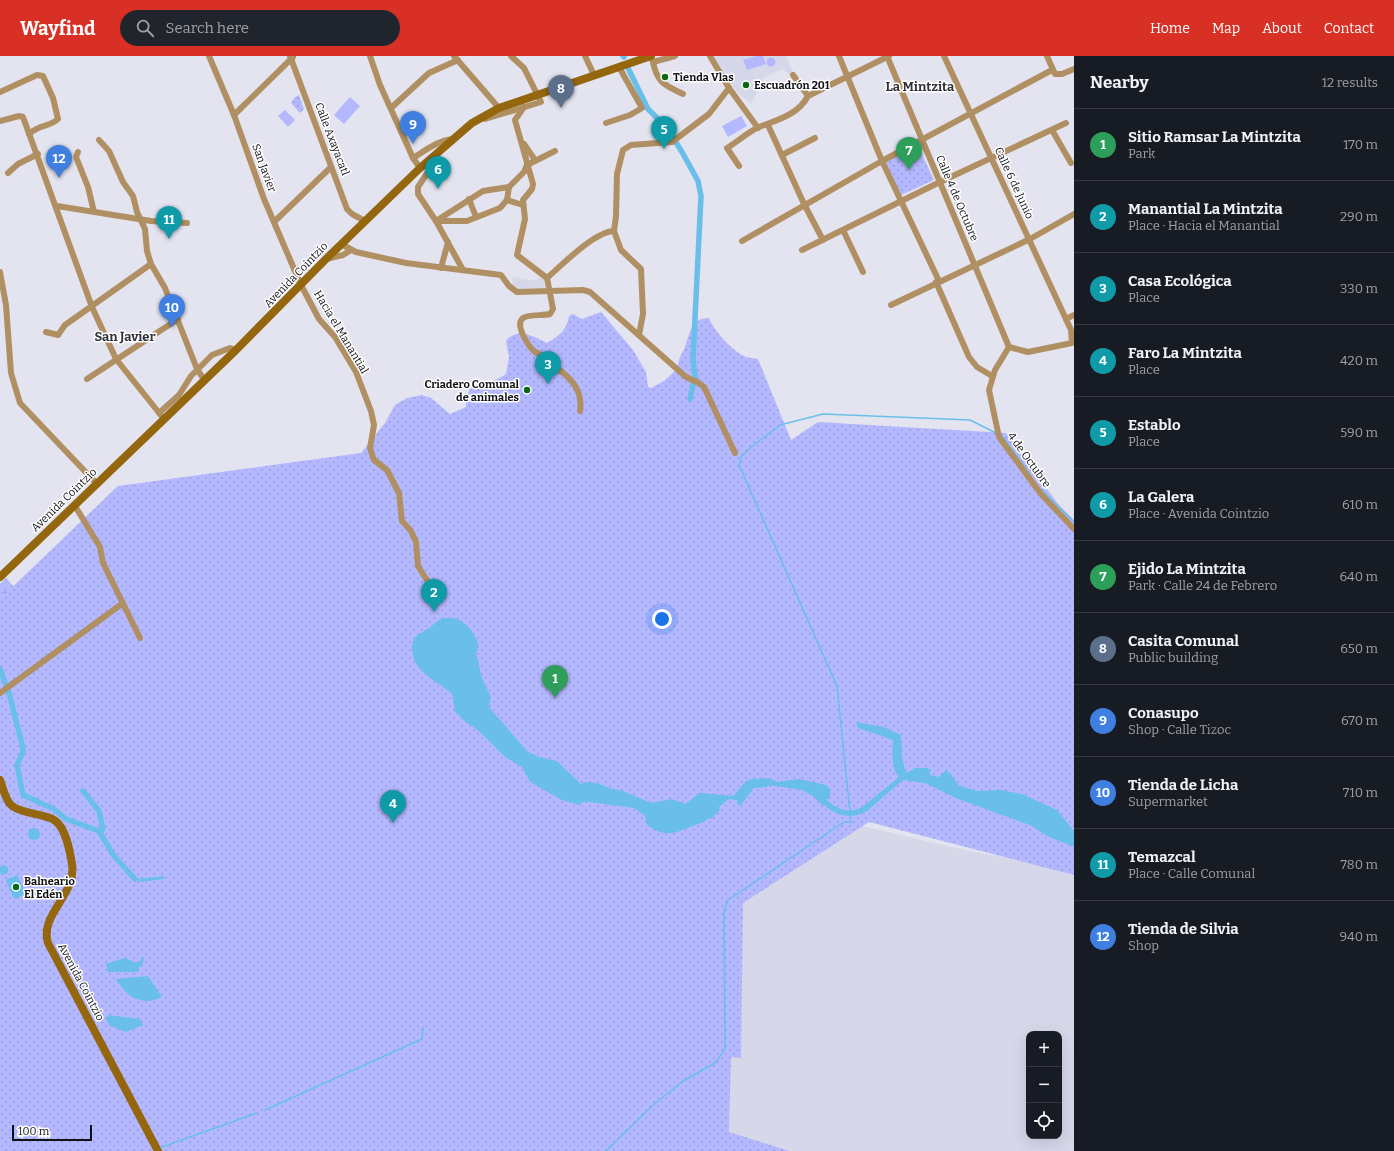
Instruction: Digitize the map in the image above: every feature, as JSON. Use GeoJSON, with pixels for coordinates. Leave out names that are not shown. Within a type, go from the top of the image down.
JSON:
{"type":"FeatureCollection","features":[{"type":"Feature","properties":{"kind":"main road","name":"Avenida Cointzio"},"geometry":{"type":"LineString","coordinates":[[0,577],[75,506],[162,416],[205,380],[341,244],[420,168],[472,123],[499,108],[594,75],[652,58]]}},
{"type":"Feature","properties":{"kind":"main road","name":"Avenida Cointzio"},"geometry":{"type":"LineString","coordinates":[[0,780],[7,800],[12,806],[22,811],[54,819],[60,825],[64,833],[73,866],[71,883],[51,917],[45,934],[48,943],[158,1151]]}},
{"type":"Feature","properties":{"kind":"street"},"geometry":{"type":"LineString","coordinates":[[210,59],[216,56]]}},
{"type":"Feature","properties":{"kind":"street"},"geometry":{"type":"LineString","coordinates":[[370,56],[413,158],[420,168]]}},
{"type":"Feature","properties":{"kind":"street"},"geometry":{"type":"LineString","coordinates":[[472,123],[541,102],[524,68],[511,56]]}},
{"type":"Feature","properties":{"kind":"street"},"geometry":{"type":"LineString","coordinates":[[585,56],[594,75]]}},
{"type":"Feature","properties":{"kind":"street"},"geometry":{"type":"LineString","coordinates":[[675,56],[652,58],[656,76],[661,83],[683,94]]}},
{"type":"Feature","properties":{"kind":"street"},"geometry":{"type":"LineString","coordinates":[[710,56],[729,88],[758,128]]}},
{"type":"Feature","properties":{"kind":"street"},"geometry":{"type":"LineString","coordinates":[[839,56],[882,161],[938,282],[969,357],[977,367],[992,376]]}},
{"type":"Feature","properties":{"kind":"street"},"geometry":{"type":"LineString","coordinates":[[739,166],[727,148],[758,128],[768,125],[794,112],[803,105],[808,96],[847,75],[888,56]]}},
{"type":"Feature","properties":{"kind":"street","name":"Calle 4 de Octubre"},"geometry":{"type":"LineString","coordinates":[[888,56],[1009,347]]}},
{"type":"Feature","properties":{"kind":"street","name":"Calle 6 de Junio"},"geometry":{"type":"LineString","coordinates":[[944,56],[1071,330],[1072,343],[1028,352],[1009,347]]}},
{"type":"Feature","properties":{"kind":"street"},"geometry":{"type":"LineString","coordinates":[[1047,56],[1055,74],[1062,74],[1074,69]]}},
{"type":"Feature","properties":{"kind":"street"},"geometry":{"type":"LineString","coordinates":[[234,115],[292,57]]}},
{"type":"Feature","properties":{"kind":"street","name":"Calle Axayacatl"},"geometry":{"type":"LineString","coordinates":[[292,57],[331,167],[348,209],[352,214],[365,221]]}},
{"type":"Feature","properties":{"kind":"street"},"geometry":{"type":"LineString","coordinates":[[391,108],[429,73],[456,58],[499,108]]}},
{"type":"Feature","properties":{"kind":"street","name":"San Javier"},"geometry":{"type":"LineString","coordinates":[[210,59],[234,115],[274,222],[301,285]]}},
{"type":"Feature","properties":{"kind":"street"},"geometry":{"type":"LineString","coordinates":[[606,123],[630,115],[642,108],[619,67]]}},
{"type":"Feature","properties":{"kind":"street"},"geometry":{"type":"LineString","coordinates":[[742,240],[882,161],[1052,70]]}},
{"type":"Feature","properties":{"kind":"street"},"geometry":{"type":"LineString","coordinates":[[0,92],[21,81],[40,75],[53,98],[58,119],[50,124],[35,128],[29,134]]}},
{"type":"Feature","properties":{"kind":"street"},"geometry":{"type":"LineString","coordinates":[[793,75],[808,96]]}},
{"type":"Feature","properties":{"kind":"street"},"geometry":{"type":"LineString","coordinates":[[639,335],[642,314],[641,269],[621,250],[614,231],[616,216],[617,174],[623,150],[631,146],[654,145],[674,140],[710,114],[729,88]]}},
{"type":"Feature","properties":{"kind":"street"},"geometry":{"type":"LineString","coordinates":[[524,107],[515,120],[533,184],[532,189],[523,200],[522,205],[525,219],[517,255],[547,278],[553,309],[550,314],[525,317],[521,320],[519,325],[520,331],[532,348],[549,359],[569,377],[580,394],[582,402],[580,411]]}},
{"type":"Feature","properties":{"kind":"street"},"geometry":{"type":"LineString","coordinates":[[0,121],[21,116],[23,117],[38,154],[92,307],[116,359],[162,416],[179,395],[190,376],[212,355],[220,350],[230,348],[236,350]]}},
{"type":"Feature","properties":{"kind":"street"},"geometry":{"type":"LineString","coordinates":[[802,250],[900,201],[1066,123]]}},
{"type":"Feature","properties":{"kind":"street"},"geometry":{"type":"LineString","coordinates":[[768,125],[804,204],[823,240]]}},
{"type":"Feature","properties":{"kind":"street"},"geometry":{"type":"LineString","coordinates":[[1052,130],[1071,163]]}},
{"type":"Feature","properties":{"kind":"street"},"geometry":{"type":"LineString","coordinates":[[782,155],[815,138]]}},
{"type":"Feature","properties":{"kind":"street"},"geometry":{"type":"LineString","coordinates":[[413,158],[436,143],[445,139],[454,139]]}},
{"type":"Feature","properties":{"kind":"street"},"geometry":{"type":"LineString","coordinates":[[521,139],[535,160]]}},
{"type":"Feature","properties":{"kind":"street"},"geometry":{"type":"LineString","coordinates":[[99,140],[109,151],[123,182],[129,188],[145,229],[147,251],[151,264],[165,288],[197,369],[205,380]]}},
{"type":"Feature","properties":{"kind":"street"},"geometry":{"type":"LineString","coordinates":[[436,221],[483,191],[509,187],[524,172],[527,165],[555,150]]}},
{"type":"Feature","properties":{"kind":"street"},"geometry":{"type":"LineString","coordinates":[[78,152],[76,156],[88,187],[94,212]]}},
{"type":"Feature","properties":{"kind":"street"},"geometry":{"type":"LineString","coordinates":[[8,172],[18,164],[38,154]]}},
{"type":"Feature","properties":{"kind":"street"},"geometry":{"type":"LineString","coordinates":[[429,160],[428,172],[418,187],[418,194],[436,221],[463,270]]}},
{"type":"Feature","properties":{"kind":"street"},"geometry":{"type":"LineString","coordinates":[[274,222],[331,167]]}},
{"type":"Feature","properties":{"kind":"street"},"geometry":{"type":"LineString","coordinates":[[436,221],[460,222],[500,208],[507,200],[509,187]]}},
{"type":"Feature","properties":{"kind":"street"},"geometry":{"type":"LineString","coordinates":[[469,199],[476,217]]}},
{"type":"Feature","properties":{"kind":"street"},"geometry":{"type":"LineString","coordinates":[[507,200],[522,205]]}},
{"type":"Feature","properties":{"kind":"street"},"geometry":{"type":"LineString","coordinates":[[56,206],[141,220],[187,223]]}},
{"type":"Feature","properties":{"kind":"street"},"geometry":{"type":"LineString","coordinates":[[891,305],[974,264],[1030,239],[1074,214]]}},
{"type":"Feature","properties":{"kind":"street"},"geometry":{"type":"LineString","coordinates":[[843,230],[863,272]]}},
{"type":"Feature","properties":{"kind":"street"},"geometry":{"type":"LineString","coordinates":[[547,278],[588,243],[607,231],[614,231]]}},
{"type":"Feature","properties":{"kind":"street"},"geometry":{"type":"LineString","coordinates":[[441,268],[448,242]]}},
{"type":"Feature","properties":{"kind":"street"},"geometry":{"type":"LineString","coordinates":[[341,244],[351,250],[406,262],[501,275],[509,286],[517,292],[583,290],[590,292],[662,357],[704,387],[735,453]]}},
{"type":"Feature","properties":{"kind":"street"},"geometry":{"type":"LineString","coordinates":[[326,259],[343,255],[351,250]]}},
{"type":"Feature","properties":{"kind":"street"},"geometry":{"type":"LineString","coordinates":[[46,332],[53,336],[58,335],[65,324],[92,307],[151,264]]}},
{"type":"Feature","properties":{"kind":"street"},"geometry":{"type":"LineString","coordinates":[[0,272],[6,305],[11,373],[20,403],[97,484]]}},
{"type":"Feature","properties":{"kind":"street","name":"Hacia el Manantial"},"geometry":{"type":"LineString","coordinates":[[301,285],[319,319],[335,337],[356,372],[371,411],[374,425],[370,448],[374,460],[387,470],[399,493],[402,521],[411,531],[416,542],[418,566],[430,585]]}},
{"type":"Feature","properties":{"kind":"street"},"geometry":{"type":"LineString","coordinates":[[1066,319],[1074,315]]}},
{"type":"Feature","properties":{"kind":"street"},"geometry":{"type":"LineString","coordinates":[[88,379],[178,319]]}},
{"type":"Feature","properties":{"kind":"street","name":"4 de Octubre"},"geometry":{"type":"LineString","coordinates":[[1009,347],[992,376],[989,390],[998,434],[1041,494],[1074,529]]}},
{"type":"Feature","properties":{"kind":"street"},"geometry":{"type":"LineString","coordinates":[[75,506],[100,547],[103,563],[140,638]]}},
{"type":"Feature","properties":{"kind":"street"},"geometry":{"type":"LineString","coordinates":[[4,690],[124,603]]}},
{"type":"Feature","properties":{"kind":"shaded area","name":"Escuadrón 201"},"geometry":{"type":"Polygon","coordinates":[[[712,56],[786,56],[794,75],[792,76],[782,69],[764,78],[751,104],[737,92],[712,56]]]}},
{"type":"Feature","properties":{"kind":"shaded area"},"geometry":{"type":"Polygon","coordinates":[[[511,277],[537,281],[538,278],[545,279],[544,291],[526,288],[525,291],[518,290],[518,287],[512,286],[513,278],[511,277]]]}},
{"type":"Feature","properties":{"kind":"shaded area"},"geometry":{"type":"Polygon","coordinates":[[[444,618],[454,618],[464,623],[476,638],[478,648],[476,653],[482,678],[491,697],[489,707],[527,751],[539,757],[557,761],[581,784],[586,782],[597,783],[612,789],[621,790],[651,803],[672,799],[685,804],[700,793],[733,796],[747,781],[759,778],[771,779],[777,782],[799,779],[826,785],[830,789],[830,796],[823,806],[813,796],[802,790],[769,785],[767,787],[754,788],[740,806],[737,803],[737,800],[729,799],[719,807],[720,810],[712,818],[674,833],[655,830],[647,825],[645,816],[634,808],[589,802],[583,802],[579,805],[562,800],[530,782],[522,767],[505,757],[479,731],[463,720],[455,712],[452,694],[427,676],[417,665],[412,650],[412,644],[416,636],[444,618]]]}},
{"type":"Feature","properties":{"kind":"shaded area"},"geometry":{"type":"Polygon","coordinates":[[[856,722],[883,727],[901,735],[902,758],[906,773],[915,768],[928,768],[930,770],[930,775],[939,777],[946,770],[951,774],[959,786],[978,791],[1001,790],[1022,794],[1057,810],[1074,831],[1074,847],[1049,837],[1030,825],[958,799],[925,783],[903,780],[866,812],[861,808],[899,777],[893,764],[893,740],[858,728],[856,722]]]}},
{"type":"Feature","properties":{"kind":"shaded area"},"geometry":{"type":"Polygon","coordinates":[[[858,825],[960,849],[1042,865],[1074,875],[1074,1151],[792,1151],[729,1133],[732,907],[858,825]]]}},
{"type":"Feature","properties":{"kind":"shaded area"},"geometry":{"type":"Polygon","coordinates":[[[34,828],[38,830],[40,834],[38,838],[34,840],[30,838],[28,834],[30,830],[34,828]]]}},
{"type":"Feature","properties":{"kind":"shaded area"},"geometry":{"type":"Polygon","coordinates":[[[4,865],[9,870],[4,875],[-1,870],[4,865]]]}},
{"type":"Feature","properties":{"kind":"shaded area","name":"Balneario El Edén"},"geometry":{"type":"Polygon","coordinates":[[[17,875],[26,894],[14,899],[6,880],[17,875]]]}},
{"type":"Feature","properties":{"kind":"shaded area"},"geometry":{"type":"Polygon","coordinates":[[[164,876],[164,879],[139,882],[138,879],[164,876]]]}},
{"type":"Feature","properties":{"kind":"shaded area"},"geometry":{"type":"Polygon","coordinates":[[[142,957],[144,957],[144,959],[138,972],[108,972],[106,964],[124,958],[138,963],[142,957]]]}},
{"type":"Feature","properties":{"kind":"shaded area"},"geometry":{"type":"Polygon","coordinates":[[[148,976],[162,997],[148,1001],[135,998],[125,991],[116,979],[148,976]]]}},
{"type":"Feature","properties":{"kind":"shaded area"},"geometry":{"type":"Polygon","coordinates":[[[108,1015],[140,1019],[143,1025],[126,1032],[110,1026],[106,1019],[108,1015]]]}},
{"type":"Feature","properties":{"kind":"green space"},"geometry":{"type":"Polygon","coordinates":[[[756,56],[763,56],[766,64],[747,70],[743,60],[756,56]]]}},
{"type":"Feature","properties":{"kind":"green space"},"geometry":{"type":"Polygon","coordinates":[[[771,57],[776,62],[771,67],[766,62],[771,57]]]}},
{"type":"Feature","properties":{"kind":"green space"},"geometry":{"type":"Polygon","coordinates":[[[299,95],[304,109],[300,113],[291,103],[295,97],[299,95]]]}},
{"type":"Feature","properties":{"kind":"green space"},"geometry":{"type":"Polygon","coordinates":[[[350,97],[360,106],[344,124],[334,115],[350,97]]]}},
{"type":"Feature","properties":{"kind":"green space"},"geometry":{"type":"Polygon","coordinates":[[[285,110],[295,120],[288,127],[278,116],[285,110]]]}},
{"type":"Feature","properties":{"kind":"green space"},"geometry":{"type":"Polygon","coordinates":[[[741,116],[747,126],[728,137],[722,126],[741,116]]]}},
{"type":"Feature","properties":{"kind":"green space"},"geometry":{"type":"Polygon","coordinates":[[[918,146],[934,180],[901,195],[885,161],[918,146]]]}},
{"type":"Feature","properties":{"kind":"green space"},"geometry":{"type":"Polygon","coordinates":[[[601,312],[633,350],[646,372],[648,387],[651,388],[664,381],[678,368],[679,359],[692,327],[698,321],[709,318],[719,335],[729,345],[746,357],[758,359],[791,440],[818,422],[1006,433],[1058,504],[1074,520],[1074,875],[869,822],[743,903],[741,1058],[731,1057],[729,1132],[790,1151],[0,1151],[0,597],[3,596],[118,486],[361,453],[385,423],[395,405],[407,398],[422,395],[431,398],[450,414],[466,407],[466,398],[470,389],[506,374],[509,357],[506,341],[515,334],[525,334],[547,343],[562,332],[569,316],[573,314],[582,319],[601,312]]]}},
{"type":"Feature","properties":{"kind":"green space"},"geometry":{"type":"Polygon","coordinates":[[[6,578],[30,605],[0,627],[0,584],[6,578]]]}},
{"type":"Feature","properties":{"kind":"waterway"},"geometry":{"type":"LineString","coordinates":[[627,66],[648,109],[667,128],[682,152],[698,181],[701,196],[693,359],[695,376],[690,399]]}},
{"type":"Feature","properties":{"kind":"waterway"},"geometry":{"type":"LineString","coordinates":[[606,1151],[652,1106],[683,1081],[715,1063],[725,1049],[724,911],[728,900],[844,822],[851,822],[837,686],[739,465],[741,457],[780,425],[823,414],[970,420],[996,433]]}},
{"type":"Feature","properties":{"kind":"waterway"},"geometry":{"type":"LineString","coordinates":[[1003,437],[1030,474]]}},
{"type":"Feature","properties":{"kind":"waterway"},"geometry":{"type":"LineString","coordinates":[[1042,490],[1074,522]]}},
{"type":"Feature","properties":{"kind":"waterway"},"geometry":{"type":"LineString","coordinates":[[0,669],[9,693],[22,744],[23,752],[17,765],[23,795],[54,809],[66,819],[99,831],[103,829],[99,811],[83,791]]}},
{"type":"Feature","properties":{"kind":"waterway"},"geometry":{"type":"LineString","coordinates":[[826,803],[839,811],[848,813],[863,810]]}},
{"type":"Feature","properties":{"kind":"waterway"},"geometry":{"type":"LineString","coordinates":[[99,831],[114,856],[135,879]]}},
{"type":"Feature","properties":{"kind":"waterway"},"geometry":{"type":"LineString","coordinates":[[265,1110],[422,1039],[423,1027]]}},
{"type":"Feature","properties":{"kind":"waterway"},"geometry":{"type":"LineString","coordinates":[[162,1147],[257,1113]]}},
{"type":"Feature","properties":{"kind":"place","name":"Tienda Vlas"},"geometry":{"type":"Point","coordinates":[665,77]}},
{"type":"Feature","properties":{"kind":"place","name":"Escuadrón 201"},"geometry":{"type":"Point","coordinates":[746,85]}},
{"type":"Feature","properties":{"kind":"place","name":"Casita Comunal"},"geometry":{"type":"Point","coordinates":[561,108]}},
{"type":"Feature","properties":{"kind":"place","name":"Conasupo"},"geometry":{"type":"Point","coordinates":[413,144]}},
{"type":"Feature","properties":{"kind":"place","name":"Establo"},"geometry":{"type":"Point","coordinates":[664,149]}},
{"type":"Feature","properties":{"kind":"place","name":"Ejido La Mintzita"},"geometry":{"type":"Point","coordinates":[909,170]}},
{"type":"Feature","properties":{"kind":"place","name":"Tienda de Silvia"},"geometry":{"type":"Point","coordinates":[59,178]}},
{"type":"Feature","properties":{"kind":"place","name":"La Galera"},"geometry":{"type":"Point","coordinates":[438,189]}},
{"type":"Feature","properties":{"kind":"place","name":"Temazcal"},"geometry":{"type":"Point","coordinates":[169,239]}},
{"type":"Feature","properties":{"kind":"place","name":"Tienda de Licha"},"geometry":{"type":"Point","coordinates":[172,327]}},
{"type":"Feature","properties":{"kind":"place","name":"Casa Ecológica"},"geometry":{"type":"Point","coordinates":[548,384]}},
{"type":"Feature","properties":{"kind":"place","name":"Criadero Comunal de animales"},"geometry":{"type":"Point","coordinates":[527,390]}},
{"type":"Feature","properties":{"kind":"place","name":"Manantial La Mintzita"},"geometry":{"type":"Point","coordinates":[434,612]}},
{"type":"Feature","properties":{"kind":"place","name":"Sitio Ramsar La Mintzita"},"geometry":{"type":"Point","coordinates":[555,698]}},
{"type":"Feature","properties":{"kind":"place","name":"Faro La Mintzita"},"geometry":{"type":"Point","coordinates":[393,823]}},
{"type":"Feature","properties":{"kind":"place","name":"Balneario El Edén"},"geometry":{"type":"Point","coordinates":[16,887]}},
{"type":"Feature","properties":{"kind":"district","name":"La Mintzita"},"geometry":{"type":"Point","coordinates":[920,86]}},
{"type":"Feature","properties":{"kind":"district","name":"San Javier"},"geometry":{"type":"Point","coordinates":[125,336]}}]}
